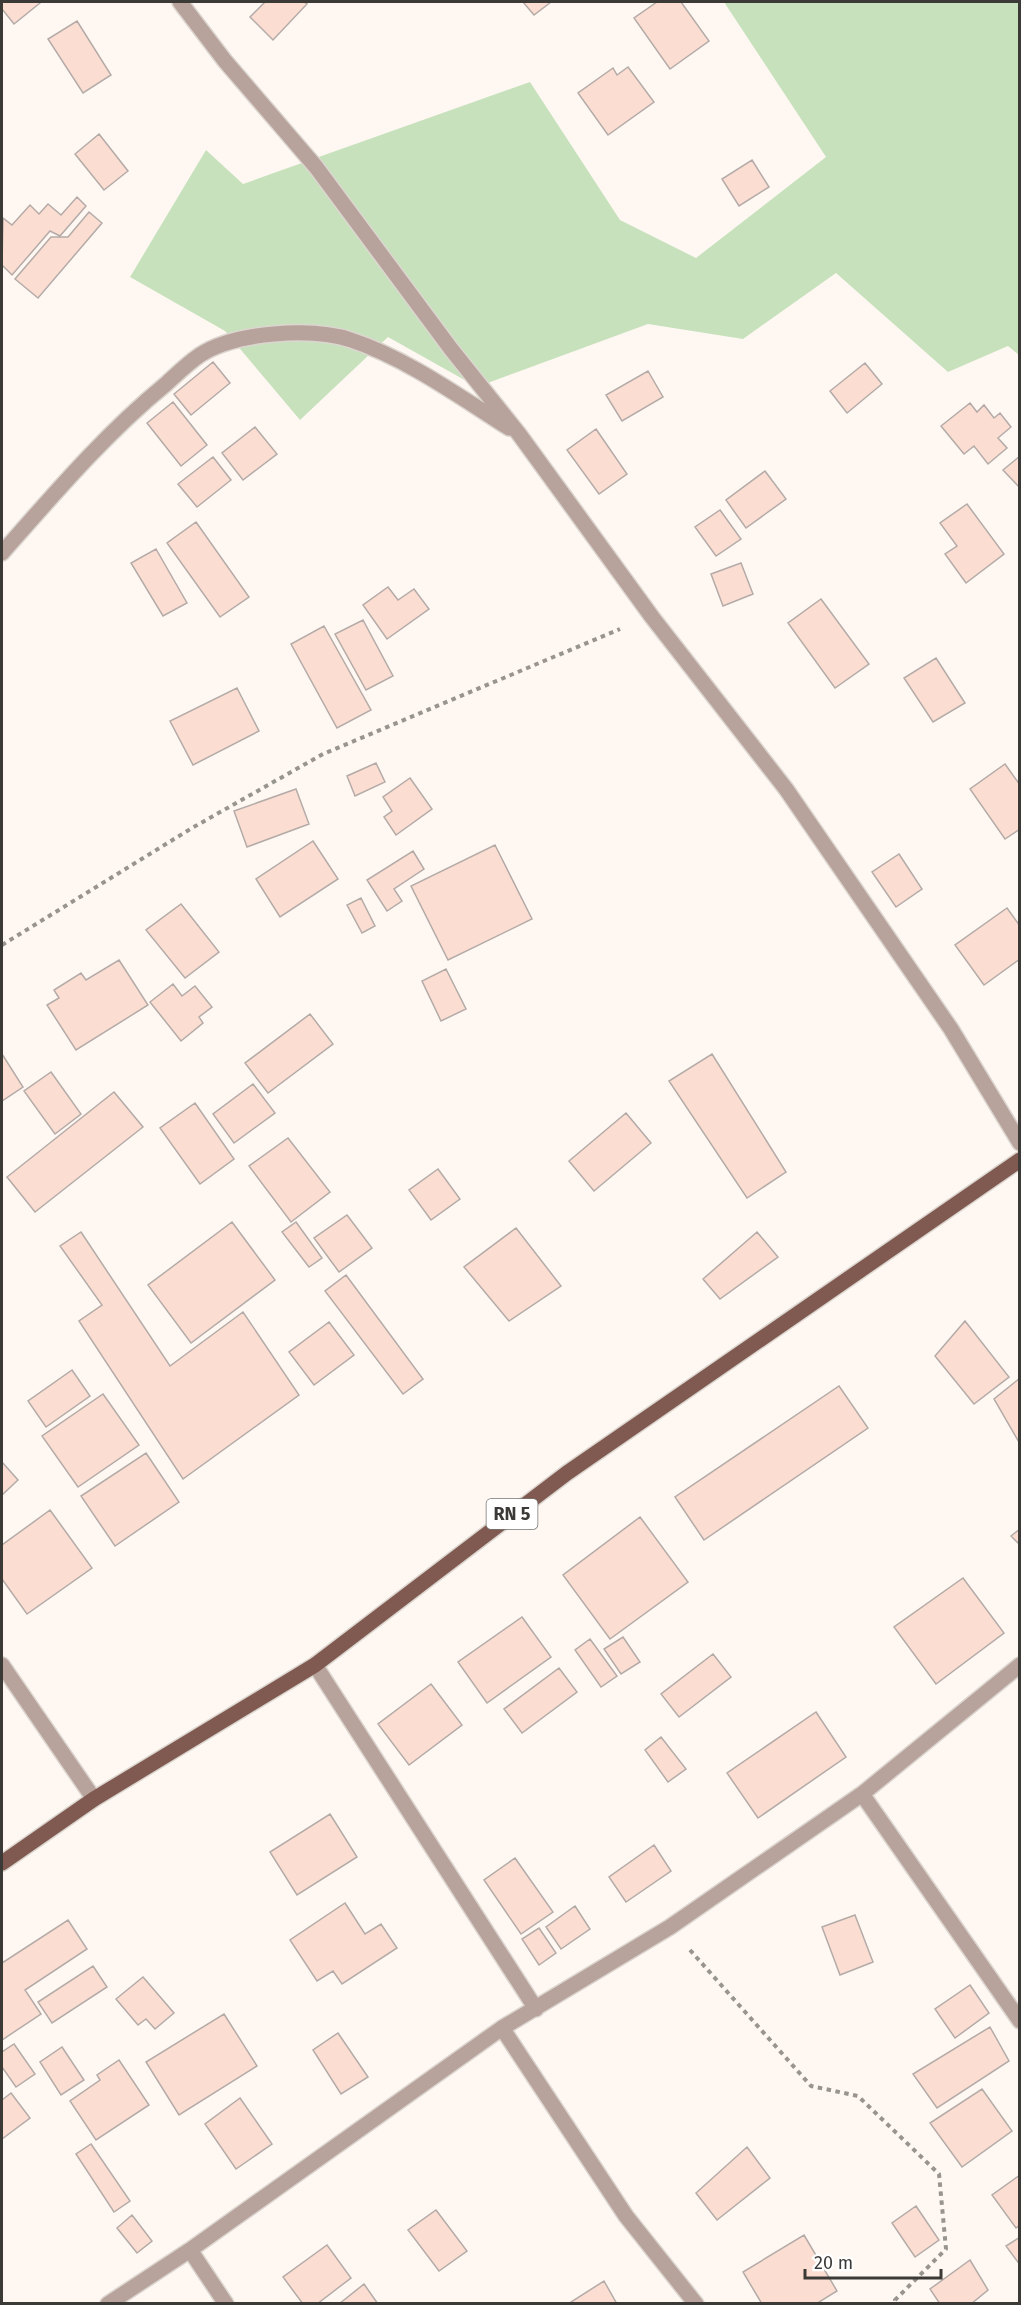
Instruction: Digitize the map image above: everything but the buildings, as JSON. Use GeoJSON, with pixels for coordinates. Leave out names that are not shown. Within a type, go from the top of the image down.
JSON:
{"type":"FeatureCollection","features":[{"type":"Feature","properties":{"kind":"main road","name":"RN 5"},"geometry":{"type":"LineString","coordinates":[[2,1863],[94,1799],[315,1665],[567,1473],[1020,1160]]}},
{"type":"Feature","properties":{"kind":"street"},"geometry":{"type":"LineString","coordinates":[[180,2],[225,62],[316,167],[451,349],[519,434],[652,617],[792,799],[951,1029],[1020,1143]]}},
{"type":"Feature","properties":{"kind":"street"},"geometry":{"type":"LineString","coordinates":[[2,553],[83,460],[146,400],[201,354],[228,343],[263,336],[317,333],[351,340],[421,372],[519,434]]}},
{"type":"Feature","properties":{"kind":"street"},"geometry":{"type":"LineString","coordinates":[[2,1665],[94,1799]]}},
{"type":"Feature","properties":{"kind":"street"},"geometry":{"type":"LineString","coordinates":[[315,1665],[536,2009]]}},
{"type":"Feature","properties":{"kind":"street"},"geometry":{"type":"LineString","coordinates":[[108,2304],[190,2250],[502,2028],[670,1927],[862,1794],[1020,1665]]}},
{"type":"Feature","properties":{"kind":"street"},"geometry":{"type":"LineString","coordinates":[[862,1794],[1020,2021]]}},
{"type":"Feature","properties":{"kind":"street"},"geometry":{"type":"LineString","coordinates":[[502,2028],[626,2216],[696,2304]]}},
{"type":"Feature","properties":{"kind":"street"},"geometry":{"type":"LineString","coordinates":[[190,2250],[226,2304]]}},
{"type":"Feature","properties":{"kind":"path"},"geometry":{"type":"LineString","coordinates":[[2,945],[192,828],[323,754],[603,635],[652,617]]}},
{"type":"Feature","properties":{"kind":"path"},"geometry":{"type":"LineString","coordinates":[[670,1927],[811,2086],[858,2096],[939,2174],[946,2249],[895,2300],[896,2304]]}},
{"type":"Feature","properties":{"kind":"green space"},"geometry":{"type":"Polygon","coordinates":[[[724,2],[1019,2],[1019,355],[1008,346],[948,372],[836,273],[743,339],[648,324],[477,387],[388,337],[300,420],[225,331],[130,277],[206,150],[243,184],[530,82],[620,220],[696,258],[826,157],[724,2]]]}}]}
